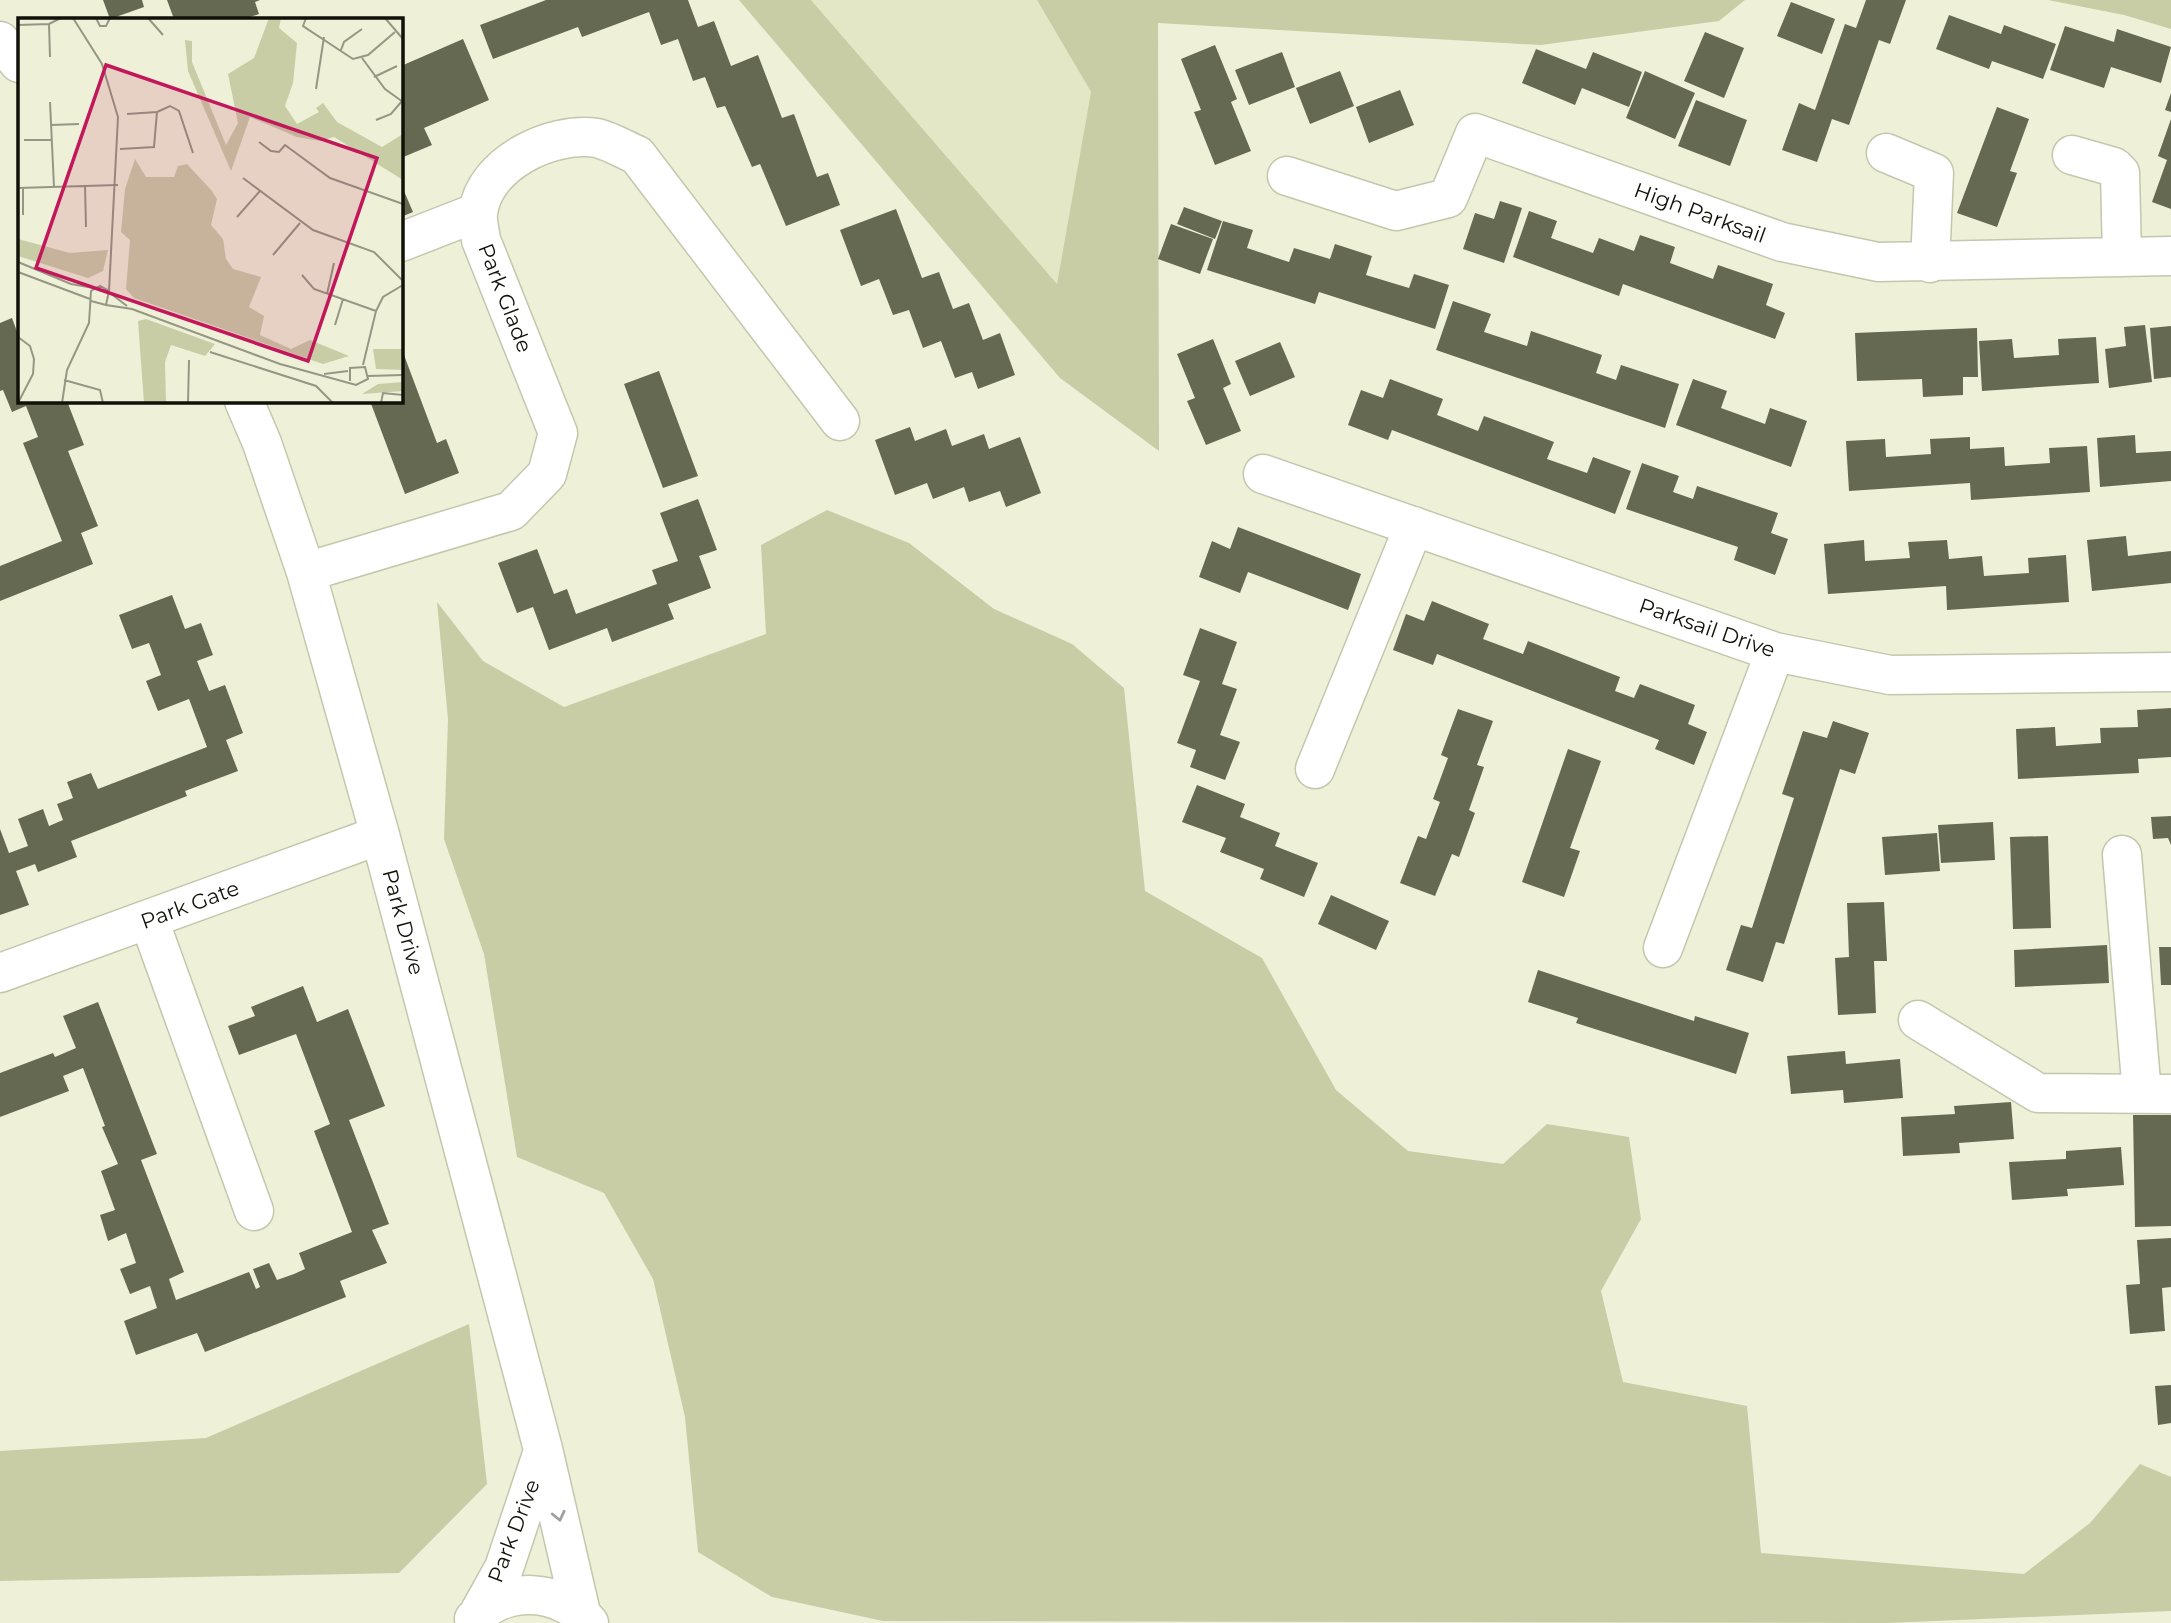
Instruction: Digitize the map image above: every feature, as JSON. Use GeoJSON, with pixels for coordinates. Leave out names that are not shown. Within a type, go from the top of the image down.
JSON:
{"type":"FeatureCollection","features":[{"type":"Feature","properties":{"kind":"street"},"geometry":{"type":"LineString","coordinates":[[0,41],[18,62]]}},
{"type":"Feature","properties":{"kind":"street","name":"High Parksail"},"geometry":{"type":"LineString","coordinates":[[1287,176],[1396,211],[1448,198],[1475,133],[1782,242],[1878,262],[2171,256]]}},
{"type":"Feature","properties":{"kind":"street"},"geometry":{"type":"LineString","coordinates":[[402,242],[478,212],[492,180],[518,157],[560,139],[598,138],[637,155],[839,421]]}},
{"type":"Feature","properties":{"kind":"street"},"geometry":{"type":"LineString","coordinates":[[1886,153],[1934,173],[1930,262]]}},
{"type":"Feature","properties":{"kind":"street"},"geometry":{"type":"LineString","coordinates":[[2073,155],[2114,167],[2120,173],[2122,257]]}},
{"type":"Feature","properties":{"kind":"street","name":"Park Glade"},"geometry":{"type":"LineString","coordinates":[[306,572],[511,510],[547,474],[558,433],[481,240],[478,212]]}},
{"type":"Feature","properties":{"kind":"street","name":"Park Drive"},"geometry":{"type":"LineString","coordinates":[[244,402],[262,443],[306,572],[380,835],[543,1449],[585,1618]]}},
{"type":"Feature","properties":{"kind":"street","name":"Parksail Drive"},"geometry":{"type":"LineString","coordinates":[[1263,474],[1775,652],[1890,675],[2171,673]]}},
{"type":"Feature","properties":{"kind":"street"},"geometry":{"type":"LineString","coordinates":[[1315,769],[1414,527]]}},
{"type":"Feature","properties":{"kind":"street"},"geometry":{"type":"LineString","coordinates":[[1663,948],[1775,652]]}},
{"type":"Feature","properties":{"kind":"street","name":"Park Gate"},"geometry":{"type":"LineString","coordinates":[[0,973],[380,835]]}},
{"type":"Feature","properties":{"kind":"street"},"geometry":{"type":"LineString","coordinates":[[1918,1020],[2038,1093],[2157,1094],[2122,855]]}},
{"type":"Feature","properties":{"kind":"street"},"geometry":{"type":"LineString","coordinates":[[149,920],[254,1211]]}},
{"type":"Feature","properties":{"kind":"street","name":"Park Drive"},"geometry":{"type":"LineString","coordinates":[[472,1620],[504,1568],[543,1449]]}},
{"type":"Feature","properties":{"kind":"street"},"geometry":{"type":"LineString","coordinates":[[472,1620],[503,1599],[528,1594],[552,1597],[585,1618]]}},
{"type":"Feature","properties":{"kind":"shaded area"},"geometry":{"type":"Polygon","coordinates":[[[739,0],[811,0],[1057,284],[1091,92],[1037,0],[1745,0],[1719,21],[1541,45],[1158,23],[1159,451],[1060,378],[739,0]]]}},
{"type":"Feature","properties":{"kind":"shaded area"},"geometry":{"type":"Polygon","coordinates":[[[811,0],[1037,0],[1091,92],[1057,285],[811,0]]]}},
{"type":"Feature","properties":{"kind":"shaded area"},"geometry":{"type":"Polygon","coordinates":[[[2048,0],[2171,0],[2171,29],[2124,15],[2048,0]]]}},
{"type":"Feature","properties":{"kind":"shaded area"},"geometry":{"type":"Polygon","coordinates":[[[827,510],[909,543],[994,609],[1072,644],[1124,688],[1145,891],[1262,958],[1336,1090],[1408,1151],[1503,1164],[1547,1124],[1629,1137],[1641,1219],[1601,1291],[1623,1382],[1747,1406],[1761,1553],[2024,1574],[2090,1523],[2140,1464],[2171,1477],[2171,1611],[1888,1623],[883,1621],[772,1597],[698,1552],[685,1417],[653,1279],[604,1193],[517,1157],[484,954],[444,839],[448,719],[437,602],[483,661],[564,707],[766,634],[761,545],[827,510]]]}},
{"type":"Feature","properties":{"kind":"shaded area"},"geometry":{"type":"Polygon","coordinates":[[[469,1324],[487,1484],[399,1573],[0,1581],[0,1451],[206,1438],[469,1324]]]}},
{"type":"Feature","properties":{"kind":"building"},"geometry":{"type":"Polygon","coordinates":[[[103,0],[142,0],[144,7],[110,18],[103,0]]]}},
{"type":"Feature","properties":{"kind":"building"},"geometry":{"type":"Polygon","coordinates":[[[167,0],[260,0],[255,2],[259,14],[247,18],[174,18],[167,0]]]}},
{"type":"Feature","properties":{"kind":"building"},"geometry":{"type":"Polygon","coordinates":[[[546,0],[688,0],[698,27],[714,21],[731,66],[758,55],[782,118],[794,114],[817,177],[828,173],[840,205],[786,226],[760,164],[752,167],[725,106],[717,108],[705,77],[693,81],[678,39],[661,45],[649,12],[582,37],[578,27],[493,59],[480,25],[546,0]]]}},
{"type":"Feature","properties":{"kind":"building"},"geometry":{"type":"Polygon","coordinates":[[[1866,0],[1906,0],[1890,44],[1879,40],[1849,125],[1832,119],[1817,162],[1782,150],[1799,103],[1815,110],[1845,24],[1856,28],[1866,0]]]}},
{"type":"Feature","properties":{"kind":"building"},"geometry":{"type":"Polygon","coordinates":[[[1791,2],[1835,19],[1822,54],[1777,36],[1791,2]]]}},
{"type":"Feature","properties":{"kind":"building"},"geometry":{"type":"Polygon","coordinates":[[[1949,15],[2001,34],[2004,25],[2056,44],[2043,79],[1992,61],[1989,69],[1936,49],[1949,15]]]}},
{"type":"Feature","properties":{"kind":"building"},"geometry":{"type":"Polygon","coordinates":[[[2065,26],[2114,42],[2117,29],[2171,47],[2161,83],[2111,67],[2104,88],[2050,70],[2065,26]]]}},
{"type":"Feature","properties":{"kind":"building"},"geometry":{"type":"Polygon","coordinates":[[[1705,32],[1744,48],[1724,98],[1684,81],[1705,32]]]}},
{"type":"Feature","properties":{"kind":"building"},"geometry":{"type":"Polygon","coordinates":[[[463,39],[489,100],[424,128],[432,145],[402,158],[402,66],[463,39]]]}},
{"type":"Feature","properties":{"kind":"building"},"geometry":{"type":"Polygon","coordinates":[[[1215,45],[1237,99],[1231,102],[1251,151],[1215,165],[1194,112],[1201,110],[1181,59],[1215,45]]]}},
{"type":"Feature","properties":{"kind":"building"},"geometry":{"type":"Polygon","coordinates":[[[1536,49],[1586,69],[1593,52],[1642,72],[1629,107],[1582,88],[1575,105],[1522,83],[1536,49]]]}},
{"type":"Feature","properties":{"kind":"building"},"geometry":{"type":"Polygon","coordinates":[[[1282,52],[1295,87],[1249,105],[1235,70],[1282,52]]]}},
{"type":"Feature","properties":{"kind":"building"},"geometry":{"type":"Polygon","coordinates":[[[1340,71],[1354,106],[1310,124],[1296,88],[1340,71]]]}},
{"type":"Feature","properties":{"kind":"building"},"geometry":{"type":"Polygon","coordinates":[[[1645,71],[1695,93],[1675,139],[1626,118],[1645,71]]]}},
{"type":"Feature","properties":{"kind":"building"},"geometry":{"type":"Polygon","coordinates":[[[1400,90],[1414,125],[1369,143],[1356,107],[1400,90]]]}},
{"type":"Feature","properties":{"kind":"building"},"geometry":{"type":"Polygon","coordinates":[[[2171,93],[2171,112],[2165,110],[2171,93]]]}},
{"type":"Feature","properties":{"kind":"building"},"geometry":{"type":"Polygon","coordinates":[[[1696,100],[1747,120],[1730,166],[1678,146],[1696,100]]]}},
{"type":"Feature","properties":{"kind":"building"},"geometry":{"type":"Polygon","coordinates":[[[1997,107],[2029,119],[2010,171],[2017,173],[1997,227],[1957,213],[1997,107]]]}},
{"type":"Feature","properties":{"kind":"building"},"geometry":{"type":"Polygon","coordinates":[[[2171,119],[2171,209],[2152,202],[2167,160],[2158,156],[2171,119]]]}},
{"type":"Feature","properties":{"kind":"building"},"geometry":{"type":"Polygon","coordinates":[[[402,186],[413,212],[402,217],[402,186]]]}},
{"type":"Feature","properties":{"kind":"building"},"geometry":{"type":"Polygon","coordinates":[[[1500,201],[1522,208],[1504,263],[1463,249],[1475,213],[1494,219],[1500,201]]]}},
{"type":"Feature","properties":{"kind":"building"},"geometry":{"type":"Polygon","coordinates":[[[1184,207],[1222,221],[1215,239],[1177,224],[1184,207]]]}},
{"type":"Feature","properties":{"kind":"building"},"geometry":{"type":"Polygon","coordinates":[[[896,209],[922,278],[939,272],[953,309],[969,303],[983,340],[1000,333],[1015,375],[978,389],[972,372],[955,378],[941,341],[923,348],[909,310],[893,315],[879,279],[861,286],[840,230],[896,209]]]}},
{"type":"Feature","properties":{"kind":"building"},"geometry":{"type":"Polygon","coordinates":[[[1529,211],[1557,221],[1551,238],[1593,253],[1599,238],[1634,251],[1640,235],[1675,247],[1670,263],[1713,279],[1718,265],[1773,284],[1766,305],[1785,313],[1775,339],[1623,284],[1619,296],[1513,257],[1529,211]]]}},
{"type":"Feature","properties":{"kind":"building"},"geometry":{"type":"Polygon","coordinates":[[[1223,221],[1253,230],[1247,248],[1289,262],[1294,248],[1330,259],[1335,244],[1372,256],[1366,275],[1409,288],[1414,274],[1449,285],[1435,329],[1319,292],[1315,304],[1207,270],[1223,221]]]}},
{"type":"Feature","properties":{"kind":"building"},"geometry":{"type":"Polygon","coordinates":[[[1171,224],[1213,239],[1200,274],[1158,259],[1171,224]]]}},
{"type":"Feature","properties":{"kind":"building"},"geometry":{"type":"Polygon","coordinates":[[[1453,301],[1491,314],[1484,332],[1527,346],[1531,331],[1602,355],[1596,373],[1616,380],[1621,365],[1679,384],[1665,428],[1436,350],[1453,301]]]}},
{"type":"Feature","properties":{"kind":"building"},"geometry":{"type":"Polygon","coordinates":[[[12,318],[18,334],[18,402],[67,402],[84,445],[68,451],[98,526],[81,533],[93,564],[0,601],[0,566],[62,541],[23,443],[38,437],[26,406],[12,412],[3,390],[0,391],[0,323],[12,318]]]}},
{"type":"Feature","properties":{"kind":"building"},"geometry":{"type":"Polygon","coordinates":[[[2145,325],[2152,382],[2109,388],[2105,349],[2126,346],[2124,327],[2145,325]]]}},
{"type":"Feature","properties":{"kind":"building"},"geometry":{"type":"Polygon","coordinates":[[[2171,326],[2171,377],[2154,379],[2150,328],[2171,326]]]}},
{"type":"Feature","properties":{"kind":"building"},"geometry":{"type":"Polygon","coordinates":[[[1977,328],[1978,377],[1963,377],[1963,395],[1923,397],[1922,379],[1857,381],[1855,333],[1977,328]]]}},
{"type":"Feature","properties":{"kind":"building"},"geometry":{"type":"Polygon","coordinates":[[[2096,337],[2099,383],[1982,391],[1979,341],[2012,339],[2014,358],[2059,355],[2058,339],[2096,337]]]}},
{"type":"Feature","properties":{"kind":"building"},"geometry":{"type":"Polygon","coordinates":[[[1213,339],[1231,384],[1223,388],[1241,431],[1206,445],[1187,401],[1195,398],[1177,354],[1213,339]]]}},
{"type":"Feature","properties":{"kind":"building"},"geometry":{"type":"Polygon","coordinates":[[[1280,342],[1295,377],[1250,396],[1235,361],[1280,342]]]}},
{"type":"Feature","properties":{"kind":"building"},"geometry":{"type":"Polygon","coordinates":[[[402,350],[437,443],[446,439],[459,473],[405,494],[370,402],[402,402],[402,350]]]}},
{"type":"Feature","properties":{"kind":"building"},"geometry":{"type":"Polygon","coordinates":[[[659,371],[698,476],[663,488],[624,384],[659,371]]]}},
{"type":"Feature","properties":{"kind":"building"},"geometry":{"type":"Polygon","coordinates":[[[1390,379],[1443,399],[1437,415],[1478,431],[1484,416],[1554,442],[1547,459],[1587,473],[1593,457],[1631,471],[1615,514],[1392,430],[1388,440],[1348,425],[1361,390],[1383,398],[1390,379]]]}},
{"type":"Feature","properties":{"kind":"building"},"geometry":{"type":"Polygon","coordinates":[[[1693,379],[1727,391],[1721,408],[1765,424],[1770,408],[1807,421],[1791,467],[1676,425],[1693,379]]]}},
{"type":"Feature","properties":{"kind":"building"},"geometry":{"type":"Polygon","coordinates":[[[910,427],[915,441],[946,429],[952,446],[984,434],[989,449],[1020,437],[1041,493],[1006,507],[1000,491],[969,502],[964,487],[933,499],[927,483],[895,495],[875,440],[910,427]]]}},
{"type":"Feature","properties":{"kind":"building"},"geometry":{"type":"Polygon","coordinates":[[[2135,435],[2136,453],[2171,451],[2171,481],[2100,487],[2097,438],[2135,435]]]}},
{"type":"Feature","properties":{"kind":"building"},"geometry":{"type":"Polygon","coordinates":[[[1970,437],[1970,449],[2004,447],[2005,466],[2050,463],[2049,448],[2087,446],[2090,492],[1971,500],[1970,483],[1849,491],[1846,441],[1885,439],[1886,457],[1931,454],[1930,439],[1970,437]]]}},
{"type":"Feature","properties":{"kind":"building"},"geometry":{"type":"Polygon","coordinates":[[[1642,463],[1679,476],[1673,492],[1693,499],[1697,486],[1778,513],[1771,533],[1788,539],[1775,575],[1734,560],[1738,547],[1626,509],[1642,463]]]}},
{"type":"Feature","properties":{"kind":"building"},"geometry":{"type":"Polygon","coordinates":[[[698,499],[717,550],[699,556],[711,588],[668,604],[674,619],[612,642],[607,628],[549,650],[533,607],[517,613],[498,563],[537,549],[554,594],[567,589],[576,614],[657,584],[652,570],[678,561],[660,513],[698,499]]]}},
{"type":"Feature","properties":{"kind":"building"},"geometry":{"type":"Polygon","coordinates":[[[1238,527],[1361,574],[1348,610],[1248,572],[1240,593],[1199,577],[1212,541],[1230,549],[1238,527]]]}},
{"type":"Feature","properties":{"kind":"building"},"geometry":{"type":"Polygon","coordinates":[[[2126,536],[2128,556],[2171,551],[2171,583],[2092,591],[2087,540],[2126,536]]]}},
{"type":"Feature","properties":{"kind":"building"},"geometry":{"type":"Polygon","coordinates":[[[1864,540],[1865,561],[1910,558],[1908,542],[1947,540],[1949,559],[1982,556],[1984,576],[2029,573],[2028,558],[2066,555],[2069,602],[1947,610],[1946,586],[1828,594],[1824,544],[1864,540]]]}},
{"type":"Feature","properties":{"kind":"building"},"geometry":{"type":"Polygon","coordinates":[[[172,595],[185,629],[201,623],[213,655],[197,661],[209,691],[225,685],[243,733],[226,740],[238,771],[185,791],[187,796],[71,841],[77,857],[38,872],[35,864],[16,871],[29,905],[0,915],[0,829],[9,853],[28,846],[18,819],[43,809],[49,826],[63,820],[57,804],[73,798],[67,782],[91,773],[98,789],[207,747],[189,699],[158,711],[146,681],[161,675],[149,643],[132,649],[119,615],[172,595]]]}},
{"type":"Feature","properties":{"kind":"building"},"geometry":{"type":"Polygon","coordinates":[[[1432,601],[1489,624],[1483,639],[1523,654],[1528,641],[1620,677],[1615,691],[1634,698],[1640,684],[1695,705],[1688,724],[1707,732],[1694,765],[1655,749],[1659,740],[1437,654],[1433,665],[1393,650],[1406,614],[1424,621],[1432,601]]]}},
{"type":"Feature","properties":{"kind":"building"},"geometry":{"type":"Polygon","coordinates":[[[1200,628],[1237,642],[1222,684],[1237,689],[1220,735],[1240,742],[1225,780],[1190,767],[1196,750],[1177,743],[1200,681],[1183,675],[1200,628]]]}},
{"type":"Feature","properties":{"kind":"building"},"geometry":{"type":"Polygon","coordinates":[[[2171,708],[2171,757],[2138,759],[2139,773],[2018,779],[2016,729],[2055,727],[2056,746],[2101,743],[2100,728],[2138,727],[2137,710],[2171,708]]]}},
{"type":"Feature","properties":{"kind":"building"},"geometry":{"type":"Polygon","coordinates":[[[1458,709],[1493,721],[1477,765],[1484,767],[1469,810],[1475,813],[1459,857],[1452,854],[1435,896],[1400,883],[1418,836],[1426,839],[1440,802],[1433,799],[1448,758],[1441,755],[1458,709]]]}},
{"type":"Feature","properties":{"kind":"building"},"geometry":{"type":"Polygon","coordinates":[[[1833,721],[1869,733],[1855,774],[1840,769],[1784,944],[1776,942],[1763,982],[1726,970],[1741,925],[1752,928],[1794,798],[1782,794],[1803,731],[1827,738],[1833,721]]]}},
{"type":"Feature","properties":{"kind":"building"},"geometry":{"type":"Polygon","coordinates":[[[1568,749],[1601,761],[1570,848],[1580,851],[1564,897],[1522,882],[1568,749]]]}},
{"type":"Feature","properties":{"kind":"building"},"geometry":{"type":"Polygon","coordinates":[[[1197,785],[1245,804],[1240,817],[1280,833],[1275,846],[1318,863],[1304,897],[1260,879],[1264,869],[1220,852],[1226,838],[1182,822],[1197,785]]]}},
{"type":"Feature","properties":{"kind":"building"},"geometry":{"type":"Polygon","coordinates":[[[2171,816],[2171,845],[2168,838],[2153,839],[2151,817],[2171,816]]]}},
{"type":"Feature","properties":{"kind":"building"},"geometry":{"type":"Polygon","coordinates":[[[1993,822],[1995,860],[1941,863],[1938,825],[1993,822]]]}},
{"type":"Feature","properties":{"kind":"building"},"geometry":{"type":"Polygon","coordinates":[[[1937,833],[1940,871],[1885,875],[1882,837],[1937,833]]]}},
{"type":"Feature","properties":{"kind":"building"},"geometry":{"type":"Polygon","coordinates":[[[2048,836],[2051,928],[2013,929],[2010,837],[2048,836]]]}},
{"type":"Feature","properties":{"kind":"building"},"geometry":{"type":"Polygon","coordinates":[[[1331,895],[1389,921],[1376,950],[1318,924],[1331,895]]]}},
{"type":"Feature","properties":{"kind":"building"},"geometry":{"type":"Polygon","coordinates":[[[1884,902],[1887,961],[1874,961],[1876,1013],[1838,1015],[1835,958],[1849,957],[1847,903],[1884,902]]]}},
{"type":"Feature","properties":{"kind":"building"},"geometry":{"type":"Polygon","coordinates":[[[2107,945],[2109,983],[2015,987],[2014,950],[2107,945]]]}},
{"type":"Feature","properties":{"kind":"building"},"geometry":{"type":"Polygon","coordinates":[[[2159,947],[2171,947],[2171,985],[2161,985],[2159,947]]]}},
{"type":"Feature","properties":{"kind":"building"},"geometry":{"type":"Polygon","coordinates":[[[1538,970],[1694,1021],[1695,1016],[1749,1033],[1736,1074],[1576,1023],[1578,1018],[1528,1002],[1538,970]]]}},
{"type":"Feature","properties":{"kind":"building"},"geometry":{"type":"Polygon","coordinates":[[[303,986],[317,1022],[348,1009],[385,1106],[349,1120],[389,1224],[372,1230],[387,1263],[340,1281],[346,1297],[205,1352],[197,1333],[136,1355],[124,1321],[157,1308],[150,1286],[130,1294],[120,1269],[136,1263],[126,1233],[108,1241],[100,1215],[115,1210],[101,1171],[118,1164],[102,1127],[105,1126],[83,1068],[63,1076],[69,1091],[0,1117],[0,1073],[53,1053],[55,1057],[76,1048],[63,1016],[98,1002],[157,1154],[141,1160],[184,1272],[169,1279],[176,1300],[249,1272],[256,1289],[260,1287],[253,1269],[269,1263],[277,1280],[294,1274],[305,1269],[299,1253],[352,1232],[314,1131],[330,1124],[296,1034],[239,1055],[228,1026],[255,1016],[251,1007],[303,986]]]}},
{"type":"Feature","properties":{"kind":"building"},"geometry":{"type":"Polygon","coordinates":[[[1845,1051],[1846,1064],[1900,1059],[1903,1098],[1844,1103],[1843,1090],[1791,1094],[1787,1056],[1845,1051]]]}},
{"type":"Feature","properties":{"kind":"building"},"geometry":{"type":"Polygon","coordinates":[[[2011,1102],[2014,1139],[1959,1143],[1960,1153],[1903,1156],[1901,1117],[1955,1114],[1954,1106],[2011,1102]]]}},
{"type":"Feature","properties":{"kind":"building"},"geometry":{"type":"Polygon","coordinates":[[[2133,1115],[2171,1115],[2171,1226],[2135,1227],[2133,1115]]]}},
{"type":"Feature","properties":{"kind":"building"},"geometry":{"type":"Polygon","coordinates":[[[2121,1147],[2124,1185],[2067,1189],[2068,1196],[2012,1200],[2009,1162],[2066,1159],[2066,1151],[2121,1147]]]}},
{"type":"Feature","properties":{"kind":"building"},"geometry":{"type":"Polygon","coordinates":[[[2171,1238],[2171,1287],[2162,1288],[2165,1331],[2130,1334],[2126,1285],[2140,1284],[2137,1240],[2171,1238]]]}},
{"type":"Feature","properties":{"kind":"building"},"geometry":{"type":"Polygon","coordinates":[[[2171,1385],[2171,1423],[2158,1425],[2155,1386],[2171,1385]]]}}]}
